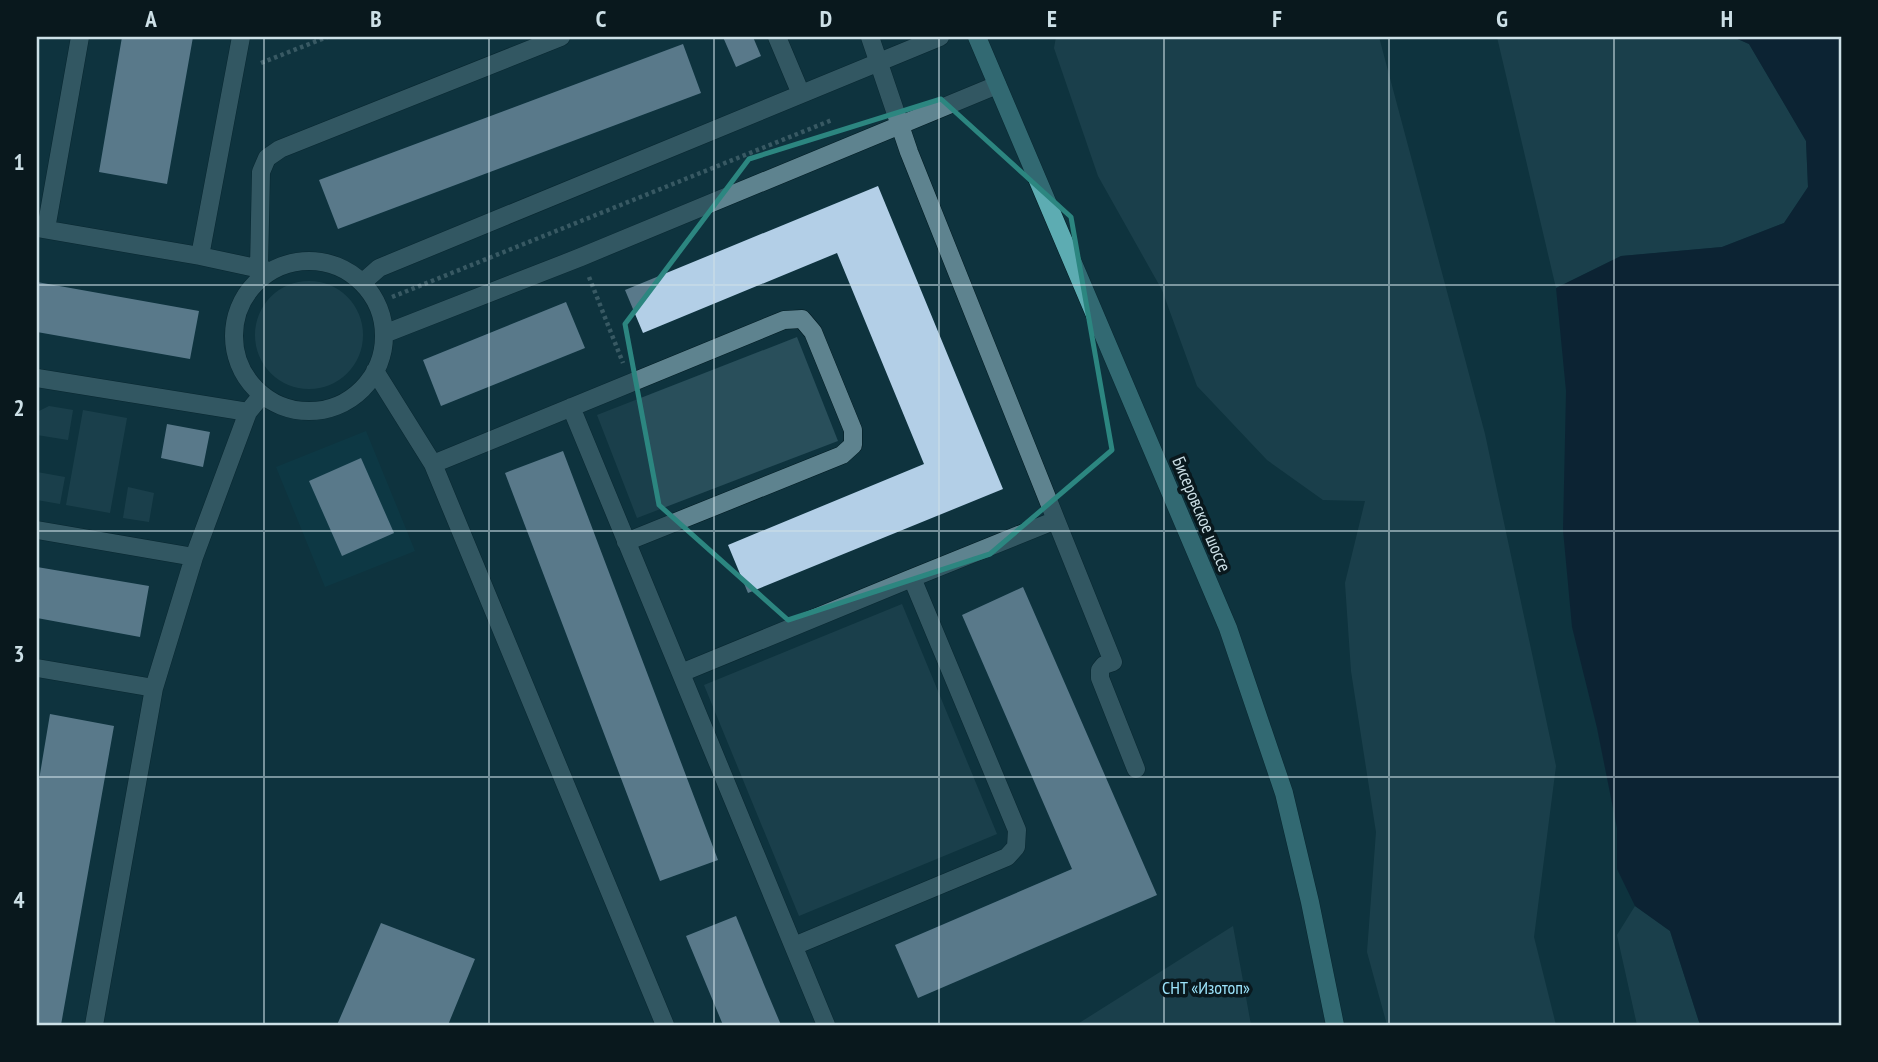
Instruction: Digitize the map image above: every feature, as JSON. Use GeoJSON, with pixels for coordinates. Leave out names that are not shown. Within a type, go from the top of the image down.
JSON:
{"type":"FeatureCollection","features":[{"type":"Feature","properties":{"kind":"main road","name":"Бисеровское шоссе"},"geometry":{"type":"LineString","coordinates":[[978,37],[1228,628],[1284,793],[1335,1025]]}},
{"type":"Feature","properties":{"kind":"lane"},"geometry":{"type":"LineString","coordinates":[[80,37],[42,229],[200,256],[264,270],[293,262],[318,261],[342,268],[362,283],[378,306],[384,334],[382,353],[375,372],[362,389],[344,402],[324,409],[302,411],[281,406],[262,395],[245,377],[235,355],[233,331],[239,307],[264,270],[261,172],[267,158],[280,149],[561,37]]}},
{"type":"Feature","properties":{"kind":"lane"},"geometry":{"type":"LineString","coordinates":[[200,256],[241,37]]}},
{"type":"Feature","properties":{"kind":"lane"},"geometry":{"type":"LineString","coordinates":[[777,37],[801,94]]}},
{"type":"Feature","properties":{"kind":"lane"},"geometry":{"type":"LineString","coordinates":[[870,37],[899,125],[1113,662],[1104,665],[1100,670],[1100,678],[1136,769]]}},
{"type":"Feature","properties":{"kind":"lane"},"geometry":{"type":"LineString","coordinates":[[362,283],[379,268],[940,37]]}},
{"type":"Feature","properties":{"kind":"lane"},"geometry":{"type":"LineString","coordinates":[[384,334],[581,257],[997,85]]}},
{"type":"Feature","properties":{"kind":"lane"},"geometry":{"type":"LineString","coordinates":[[433,464],[784,320],[802,319],[813,332],[853,430],[853,445],[842,455],[626,542]]}},
{"type":"Feature","properties":{"kind":"lane"},"geometry":{"type":"LineString","coordinates":[[375,372],[433,464],[665,1025]]}},
{"type":"Feature","properties":{"kind":"lane"},"geometry":{"type":"LineString","coordinates":[[37,378],[248,412]]}},
{"type":"Feature","properties":{"kind":"lane"},"geometry":{"type":"LineString","coordinates":[[94,1025],[154,688],[194,557],[248,412],[262,395]]}},
{"type":"Feature","properties":{"kind":"lane"},"geometry":{"type":"LineString","coordinates":[[571,407],[826,1025]]}},
{"type":"Feature","properties":{"kind":"lane"},"geometry":{"type":"LineString","coordinates":[[681,673],[1056,520]]}},
{"type":"Feature","properties":{"kind":"lane"},"geometry":{"type":"LineString","coordinates":[[37,530],[194,557]]}},
{"type":"Feature","properties":{"kind":"lane"},"geometry":{"type":"LineString","coordinates":[[794,946],[1007,857],[1016,846],[1017,830],[912,578]]}},
{"type":"Feature","properties":{"kind":"lane"},"geometry":{"type":"LineString","coordinates":[[37,668],[154,688]]}},
{"type":"Feature","properties":{"kind":"path"},"geometry":{"type":"LineString","coordinates":[[234,74],[327,37]]}},
{"type":"Feature","properties":{"kind":"path"},"geometry":{"type":"LineString","coordinates":[[827,108],[835,127]]}},
{"type":"Feature","properties":{"kind":"path"},"geometry":{"type":"LineString","coordinates":[[393,297],[832,120]]}},
{"type":"Feature","properties":{"kind":"path"},"geometry":{"type":"LineString","coordinates":[[581,257],[631,383]]}},
{"type":"Feature","properties":{"kind":"highlighted area"},"geometry":{"type":"Polygon","coordinates":[[[941,99],[1071,217],[1112,450],[990,554],[788,620],[659,505],[625,324],[749,159],[941,99]]]}},
{"type":"Feature","properties":{"kind":"shaded area"},"geometry":{"type":"Polygon","coordinates":[[[1733,37],[1841,37],[1841,1025],[1700,1025],[1670,931],[1635,906],[1617,869],[1617,828],[1597,728],[1572,627],[1563,530],[1566,391],[1556,288],[1621,256],[1722,247],[1784,223],[1808,187],[1806,141],[1749,44],[1733,37]]]}},
{"type":"Feature","properties":{"kind":"shaded area"},"geometry":{"type":"Polygon","coordinates":[[[366,431],[415,551],[325,587],[276,467],[366,431]]]}},
{"type":"Feature","properties":{"kind":"green space"},"geometry":{"type":"Polygon","coordinates":[[[1056,37],[1379,37],[1485,434],[1556,766],[1534,937],[1556,1025],[1387,1025],[1367,952],[1376,832],[1351,671],[1345,583],[1365,501],[1323,500],[1267,460],[1197,386],[1162,290],[1098,176],[1054,48],[1056,37]]]}},
{"type":"Feature","properties":{"kind":"green space"},"geometry":{"type":"Polygon","coordinates":[[[1497,37],[1733,37],[1749,44],[1806,141],[1808,187],[1784,223],[1722,247],[1621,256],[1556,288],[1497,37]]]}},
{"type":"Feature","properties":{"kind":"green space"},"geometry":{"type":"Polygon","coordinates":[[[309,281],[330,285],[347,297],[359,314],[363,335],[359,356],[347,373],[330,385],[309,389],[288,385],[271,373],[259,356],[255,335],[259,314],[271,297],[288,285],[309,281]]]}},
{"type":"Feature","properties":{"kind":"green space"},"geometry":{"type":"Polygon","coordinates":[[[797,337],[838,441],[637,518],[597,415],[797,337]]]}},
{"type":"Feature","properties":{"kind":"green space"},"geometry":{"type":"Polygon","coordinates":[[[49,406],[73,410],[68,440],[37,435],[37,412],[49,406]]]}},
{"type":"Feature","properties":{"kind":"green space"},"geometry":{"type":"Polygon","coordinates":[[[83,410],[127,418],[110,513],[66,505],[83,410]]]}},
{"type":"Feature","properties":{"kind":"green space"},"geometry":{"type":"Polygon","coordinates":[[[37,472],[65,477],[60,504],[37,500],[37,472]]]}},
{"type":"Feature","properties":{"kind":"green space"},"geometry":{"type":"Polygon","coordinates":[[[128,487],[154,493],[149,522],[123,518],[128,487]]]}},
{"type":"Feature","properties":{"kind":"green space"},"geometry":{"type":"Polygon","coordinates":[[[902,604],[997,834],[799,916],[704,685],[902,604]]]}},
{"type":"Feature","properties":{"kind":"green space"},"geometry":{"type":"Polygon","coordinates":[[[1635,906],[1670,931],[1700,1025],[1637,1025],[1617,935],[1635,906]]]}},
{"type":"Feature","properties":{"kind":"green space","name":"СНТ «Изотоп»"},"geometry":{"type":"Polygon","coordinates":[[[1233,926],[1251,1025],[1076,1025],[1233,926]]]}},
{"type":"Feature","properties":{"kind":"building"},"geometry":{"type":"Polygon","coordinates":[[[122,37],[193,37],[167,184],[99,172],[122,37]]]}},
{"type":"Feature","properties":{"kind":"building"},"geometry":{"type":"Polygon","coordinates":[[[723,37],[753,37],[761,56],[736,67],[723,37]]]}},
{"type":"Feature","properties":{"kind":"building"},"geometry":{"type":"Polygon","coordinates":[[[683,44],[701,93],[338,229],[319,180],[683,44]]]}},
{"type":"Feature","properties":{"kind":"building"},"geometry":{"type":"Polygon","coordinates":[[[878,186],[1003,489],[748,593],[728,545],[924,464],[837,253],[643,333],[625,290],[878,186]]]}},
{"type":"Feature","properties":{"kind":"building"},"geometry":{"type":"Polygon","coordinates":[[[37,282],[199,311],[190,359],[37,332],[37,282]]]}},
{"type":"Feature","properties":{"kind":"building"},"geometry":{"type":"Polygon","coordinates":[[[566,302],[585,348],[441,406],[423,360],[566,302]]]}},
{"type":"Feature","properties":{"kind":"building"},"geometry":{"type":"Polygon","coordinates":[[[167,424],[210,432],[203,467],[161,458],[167,424]]]}},
{"type":"Feature","properties":{"kind":"building"},"geometry":{"type":"Polygon","coordinates":[[[563,451],[718,860],[660,881],[505,473],[563,451]]]}},
{"type":"Feature","properties":{"kind":"building"},"geometry":{"type":"Polygon","coordinates":[[[361,458],[394,533],[342,556],[309,481],[361,458]]]}},
{"type":"Feature","properties":{"kind":"building"},"geometry":{"type":"Polygon","coordinates":[[[37,567],[149,586],[140,637],[37,618],[37,567]]]}},
{"type":"Feature","properties":{"kind":"building"},"geometry":{"type":"Polygon","coordinates":[[[1023,587],[1157,895],[918,998],[895,945],[1072,869],[962,615],[1023,587]]]}},
{"type":"Feature","properties":{"kind":"building"},"geometry":{"type":"Polygon","coordinates":[[[50,714],[114,726],[61,1025],[37,1025],[37,792],[50,714]]]}},
{"type":"Feature","properties":{"kind":"building"},"geometry":{"type":"Polygon","coordinates":[[[736,916],[781,1025],[723,1025],[686,936],[736,916]]]}},
{"type":"Feature","properties":{"kind":"building"},"geometry":{"type":"Polygon","coordinates":[[[381,923],[475,959],[448,1025],[337,1025],[381,923]]]}}]}
